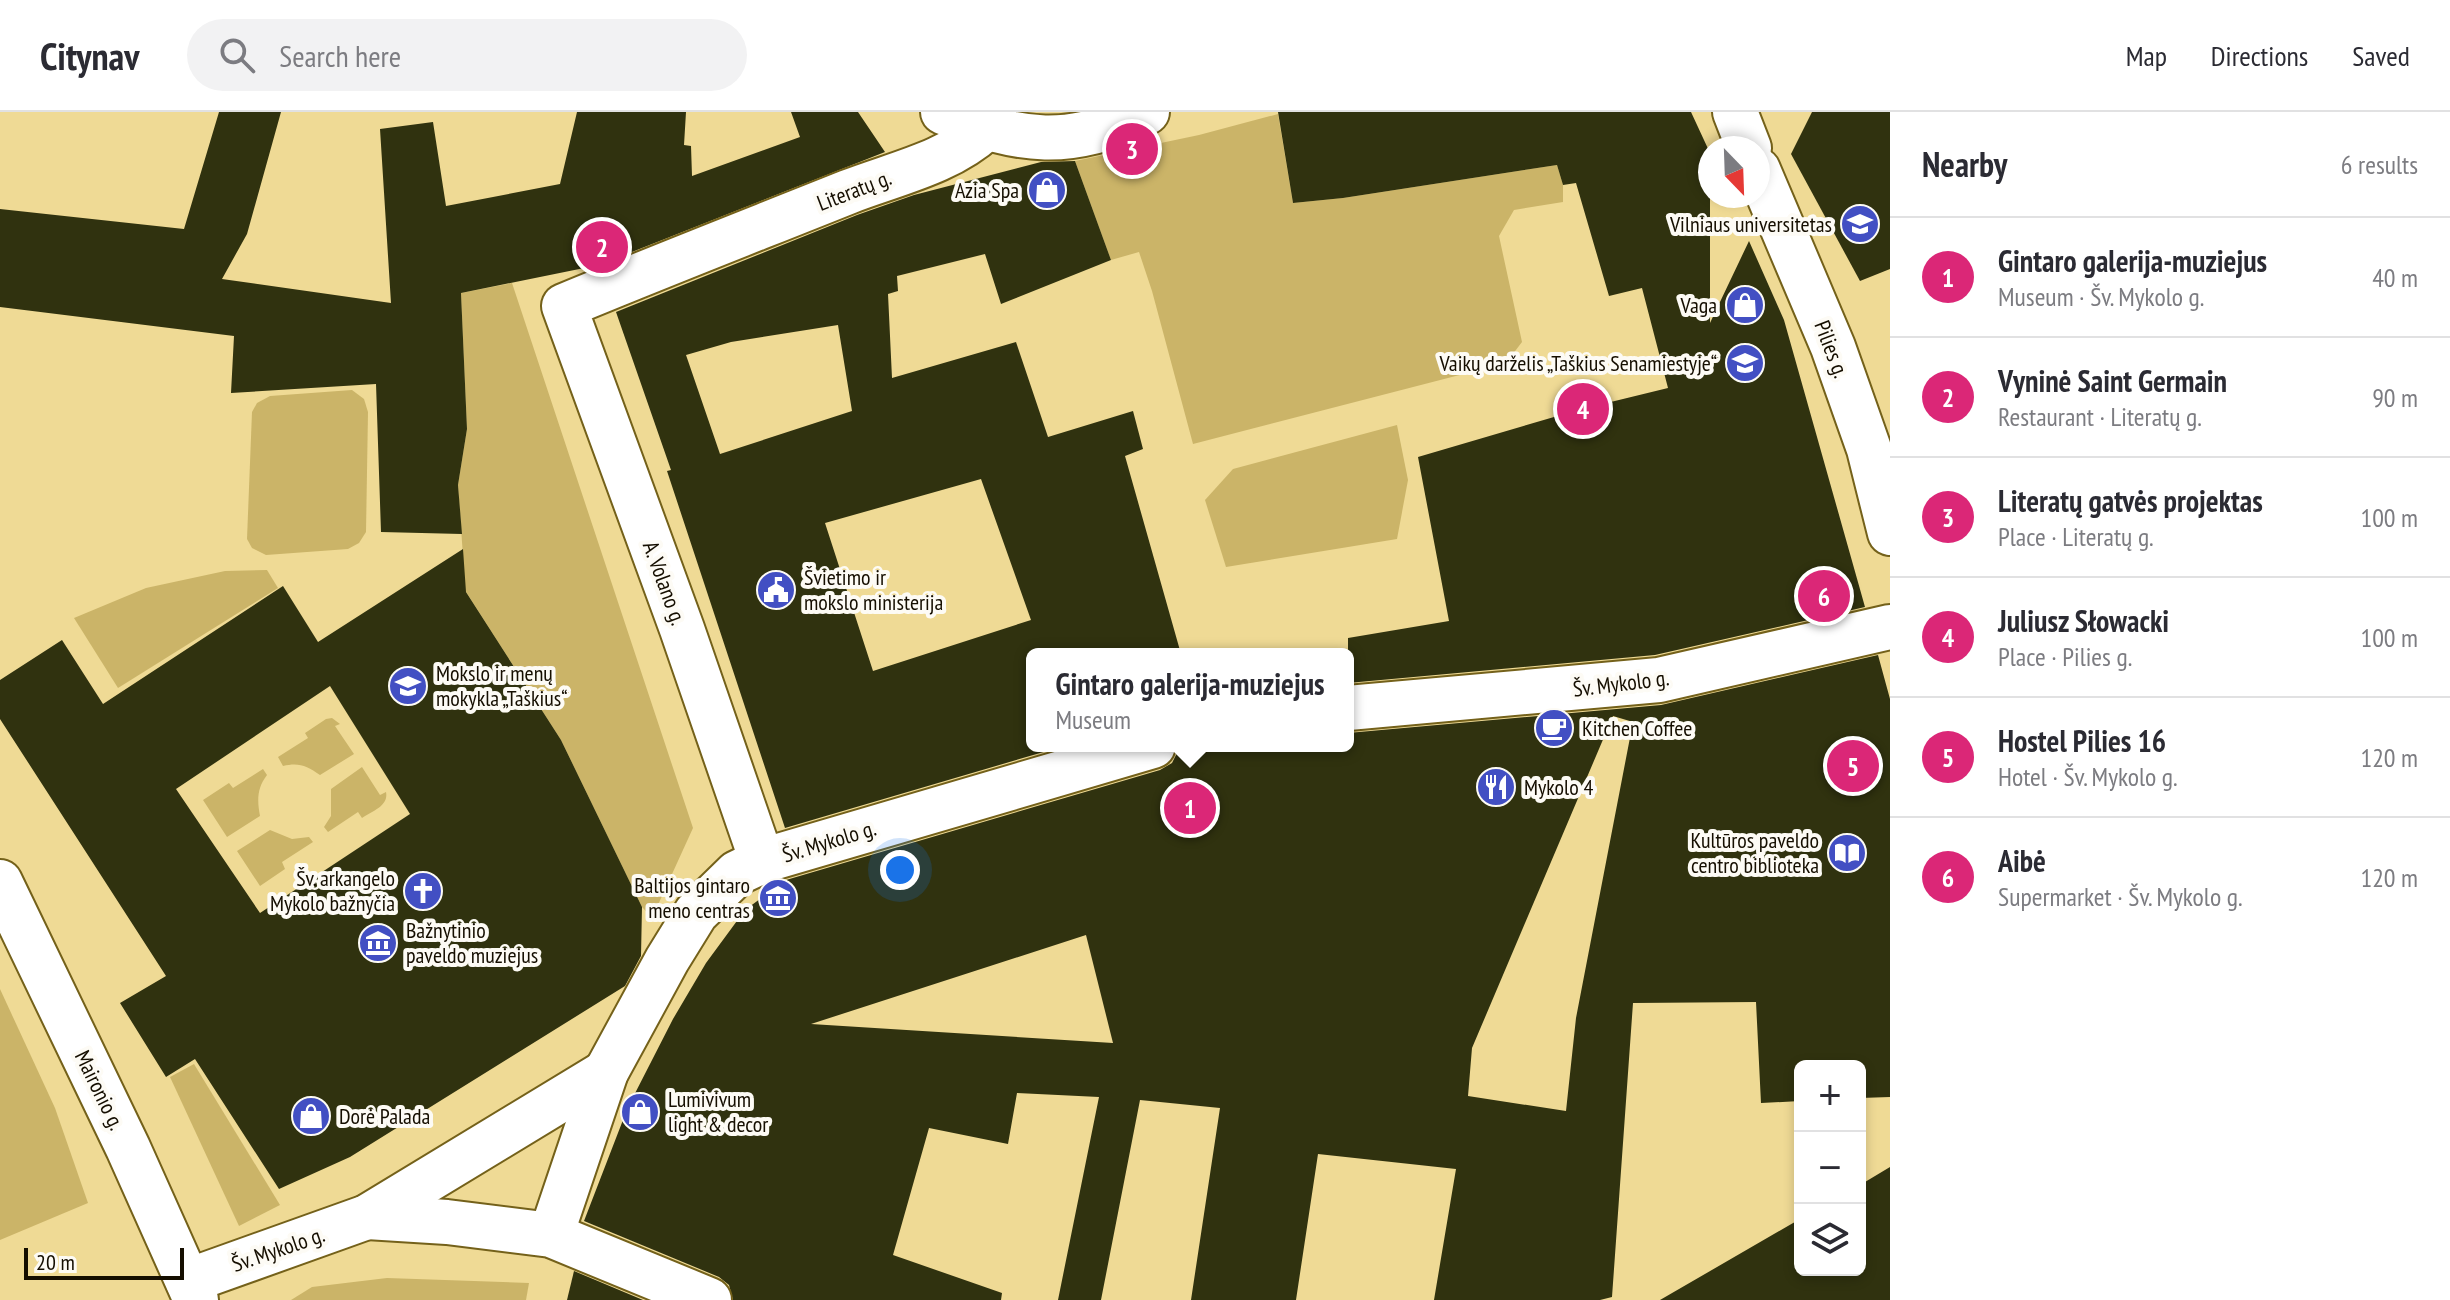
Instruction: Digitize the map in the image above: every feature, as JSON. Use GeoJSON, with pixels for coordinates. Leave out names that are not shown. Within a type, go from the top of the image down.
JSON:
{"type":"FeatureCollection","features":[{"type":"Feature","properties":{"kind":"street"},"geometry":{"type":"LineString","coordinates":[[943,112],[985,129],[1034,138],[1082,136],[1147,112]]}},
{"type":"Feature","properties":{"kind":"street"},"geometry":{"type":"LineString","coordinates":[[1735,112],[1744,136]]}},
{"type":"Feature","properties":{"kind":"street","name":"Literatų g."},"geometry":{"type":"LineString","coordinates":[[564,306],[929,163],[969,143],[985,129]]}},
{"type":"Feature","properties":{"kind":"street","name":"Pilies g."},"geometry":{"type":"LineString","coordinates":[[1770,198],[1833,347],[1869,449],[1890,533]]}},
{"type":"Feature","properties":{"kind":"street","name":"A. Volano g."},"geometry":{"type":"LineString","coordinates":[[564,306],[682,629],[762,861]]}},
{"type":"Feature","properties":{"kind":"street","name":"Šv. Mykolo g."},"geometry":{"type":"LineString","coordinates":[[1354,707],[1659,680],[1890,627]]}},
{"type":"Feature","properties":{"kind":"street","name":"Šv. Mykolo g."},"geometry":{"type":"LineString","coordinates":[[367,1217],[447,1222],[551,1235],[606,1072],[696,913],[737,873],[762,861],[1133,752]]}},
{"type":"Feature","properties":{"kind":"street","name":"Maironio g."},"geometry":{"type":"LineString","coordinates":[[0,882],[128,1148],[192,1290]]}},
{"type":"Feature","properties":{"kind":"street","name":"Šv. Mykolo g."},"geometry":{"type":"LineString","coordinates":[[192,1290],[367,1217],[606,1072]]}},
{"type":"Feature","properties":{"kind":"street"},"geometry":{"type":"LineString","coordinates":[[551,1235],[709,1300]]}},
{"type":"Feature","properties":{"kind":"shaded area"},"geometry":{"type":"Polygon","coordinates":[[[1278,114],[1293,203],[1557,165],[1563,185],[1563,202],[1514,210],[1499,236],[1522,342],[1506,363],[1193,444],[1139,252],[1111,260],[1075,161],[1199,135],[1278,114]]]}},
{"type":"Feature","properties":{"kind":"shaded area"},"geometry":{"type":"Polygon","coordinates":[[[512,283],[693,828],[652,918],[642,907],[561,740],[463,587],[458,485],[467,429],[461,293],[512,283]]]}},
{"type":"Feature","properties":{"kind":"shaded area"},"geometry":{"type":"Polygon","coordinates":[[[352,390],[364,399],[368,412],[366,532],[359,543],[348,549],[266,555],[252,548],[247,539],[252,412],[257,403],[270,396],[352,390]]]}},
{"type":"Feature","properties":{"kind":"shaded area"},"geometry":{"type":"Polygon","coordinates":[[[1397,425],[1408,480],[1397,539],[1226,567],[1205,500],[1233,469],[1397,425]]]}},
{"type":"Feature","properties":{"kind":"shaded area"},"geometry":{"type":"Polygon","coordinates":[[[267,570],[278,588],[118,688],[74,618],[146,588],[225,571],[267,570]]]}},
{"type":"Feature","properties":{"kind":"shaded area"},"geometry":{"type":"Polygon","coordinates":[[[332,718],[340,724],[335,726],[354,754],[320,775],[303,766],[283,766],[278,757],[308,738],[305,733],[332,718]]]}},
{"type":"Feature","properties":{"kind":"shaded area"},"geometry":{"type":"Polygon","coordinates":[[[362,767],[380,795],[386,792],[385,801],[362,818],[358,812],[328,832],[324,827],[331,816],[331,789],[362,767]]]}},
{"type":"Feature","properties":{"kind":"shaded area"},"geometry":{"type":"Polygon","coordinates":[[[263,769],[267,775],[259,794],[260,816],[227,837],[203,800],[229,783],[233,788],[263,769]]]}},
{"type":"Feature","properties":{"kind":"shaded area"},"geometry":{"type":"Polygon","coordinates":[[[270,830],[292,839],[309,837],[313,842],[282,862],[285,869],[260,886],[237,851],[270,830]]]}},
{"type":"Feature","properties":{"kind":"shaded area"},"geometry":{"type":"Polygon","coordinates":[[[0,989],[55,1108],[88,1203],[0,1240],[0,989]]]}},
{"type":"Feature","properties":{"kind":"shaded area"},"geometry":{"type":"Polygon","coordinates":[[[194,1064],[280,1205],[239,1226],[170,1077],[194,1064]]]}},
{"type":"Feature","properties":{"kind":"shaded area"},"geometry":{"type":"Polygon","coordinates":[[[387,1278],[529,1283],[526,1300],[291,1300],[312,1287],[387,1278]]]}},
{"type":"Feature","properties":{"kind":"building"},"geometry":{"type":"Polygon","coordinates":[[[219,112],[281,112],[247,234],[222,279],[391,303],[380,129],[433,122],[446,206],[560,184],[577,112],[686,112],[684,145],[691,146],[692,176],[800,137],[791,112],[858,112],[885,152],[599,265],[461,293],[467,429],[458,485],[462,534],[381,532],[376,384],[231,393],[234,336],[0,307],[0,209],[184,229],[219,112]]]}},
{"type":"Feature","properties":{"kind":"building"},"geometry":{"type":"Polygon","coordinates":[[[1278,112],[1691,112],[1702,136],[1698,136],[1698,208],[1710,208],[1710,323],[1749,241],[1784,320],[1865,607],[1655,655],[1354,682],[1354,648],[1348,648],[1348,638],[1449,621],[1418,457],[1578,410],[1668,388],[1642,288],[1609,296],[1576,183],[1563,185],[1557,165],[1293,203],[1278,112]]]}},
{"type":"Feature","properties":{"kind":"building","name":"Vilniaus universitetas"},"geometry":{"type":"Polygon","coordinates":[[[1812,112],[1890,112],[1890,269],[1860,281],[1791,154],[1812,112]]]}},
{"type":"Feature","properties":{"kind":"building"},"geometry":{"type":"Polygon","coordinates":[[[1075,161],[1111,260],[1001,304],[985,254],[897,276],[898,291],[888,294],[892,378],[1016,342],[1048,437],[1133,411],[1143,449],[1125,456],[1179,648],[1026,648],[1026,752],[1044,752],[785,828],[667,471],[671,470],[616,312],[914,195],[1041,162],[1075,161]],[[838,325],[731,342],[686,355],[720,454],[852,411],[838,325]],[[981,479],[825,523],[873,671],[1031,620],[981,479]]]}},
{"type":"Feature","properties":{"kind":"building","name":"Šv. arkangelo Mykolo bažnyčia"},"geometry":{"type":"Polygon","coordinates":[[[463,549],[466,592],[561,740],[642,907],[641,956],[625,986],[350,1157],[279,1189],[195,1059],[166,1077],[120,1003],[166,976],[0,719],[0,680],[62,640],[103,704],[283,586],[318,642],[463,549]],[[330,686],[176,789],[260,913],[410,814],[330,686]]]}},
{"type":"Feature","properties":{"kind":"building"},"geometry":{"type":"Polygon","coordinates":[[[1878,655],[1890,699],[1890,1097],[1866,1098],[1866,1060],[1794,1060],[1794,1101],[1761,1103],[1756,1002],[1633,1003],[1612,1297],[1600,1300],[1434,1300],[1456,1169],[1318,1154],[1296,1300],[1191,1300],[1220,1108],[1140,1100],[1101,1300],[1058,1300],[1099,1097],[1017,1093],[1008,1144],[929,1128],[893,1255],[1002,1293],[1001,1300],[733,1300],[729,1285],[719,1277],[584,1221],[628,1107],[706,963],[745,910],[786,880],[1160,770],[1172,763],[1177,752],[1354,752],[1354,732],[1661,705],[1878,655]],[[1613,716],[1472,1048],[1468,1096],[1566,1111],[1576,1018],[1633,722],[1613,716]],[[1086,935],[811,1024],[1113,1043],[1086,935]]]}},
{"type":"Feature","properties":{"kind":"building"},"geometry":{"type":"Polygon","coordinates":[[[1890,1167],[1890,1300],[1660,1300],[1794,1222],[1794,1276],[1866,1276],[1866,1181],[1890,1167]]]}},
{"type":"Feature","properties":{"kind":"building"},"geometry":{"type":"Polygon","coordinates":[[[574,1271],[643,1300],[567,1300],[574,1271]]]}},
{"type":"Feature","properties":{"kind":"place","name":"Literatų gatvės projektas"},"geometry":{"type":"Point","coordinates":[1132,149]}},
{"type":"Feature","properties":{"kind":"place","name":"Azia Spa"},"geometry":{"type":"Point","coordinates":[1047,190]}},
{"type":"Feature","properties":{"kind":"place","name":"Vilniaus universitetas"},"geometry":{"type":"Point","coordinates":[1860,224]}},
{"type":"Feature","properties":{"kind":"place","name":"Vyninė Saint Germain"},"geometry":{"type":"Point","coordinates":[602,247]}},
{"type":"Feature","properties":{"kind":"place","name":"Vaga"},"geometry":{"type":"Point","coordinates":[1745,305]}},
{"type":"Feature","properties":{"kind":"place","name":"Vaikų darželis „Taškius Senamiestyje“"},"geometry":{"type":"Point","coordinates":[1745,363]}},
{"type":"Feature","properties":{"kind":"place","name":"Juliusz Słowacki"},"geometry":{"type":"Point","coordinates":[1583,409]}},
{"type":"Feature","properties":{"kind":"place","name":"Švietimo ir mokslo ministerija"},"geometry":{"type":"Point","coordinates":[776,590]}},
{"type":"Feature","properties":{"kind":"place","name":"Aibė"},"geometry":{"type":"Point","coordinates":[1824,596]}},
{"type":"Feature","properties":{"kind":"place","name":"Mokslo ir menų mokykla „Taškius“"},"geometry":{"type":"Point","coordinates":[408,686]}},
{"type":"Feature","properties":{"kind":"place","name":"Kitchen Coffee"},"geometry":{"type":"Point","coordinates":[1554,728]}},
{"type":"Feature","properties":{"kind":"place","name":"Hostel Pilies 16"},"geometry":{"type":"Point","coordinates":[1853,766]}},
{"type":"Feature","properties":{"kind":"place","name":"Mykolo 4"},"geometry":{"type":"Point","coordinates":[1496,787]}},
{"type":"Feature","properties":{"kind":"place","name":"Gintaro galerija-muziejus"},"geometry":{"type":"Point","coordinates":[1190,808]}},
{"type":"Feature","properties":{"kind":"place","name":"Kultūros paveldo centro biblioteka"},"geometry":{"type":"Point","coordinates":[1847,853]}},
{"type":"Feature","properties":{"kind":"place","name":"Šv. arkangelo Mykolo bažnyčia"},"geometry":{"type":"Point","coordinates":[423,891]}},
{"type":"Feature","properties":{"kind":"place","name":"Baltijos gintaro meno centras"},"geometry":{"type":"Point","coordinates":[778,898]}},
{"type":"Feature","properties":{"kind":"place","name":"Bažnytinio paveldo muziejus"},"geometry":{"type":"Point","coordinates":[378,943]}},
{"type":"Feature","properties":{"kind":"place","name":"Lumivivum light & decor"},"geometry":{"type":"Point","coordinates":[640,1112]}},
{"type":"Feature","properties":{"kind":"place","name":"Dorė Palada"},"geometry":{"type":"Point","coordinates":[311,1116]}}]}
